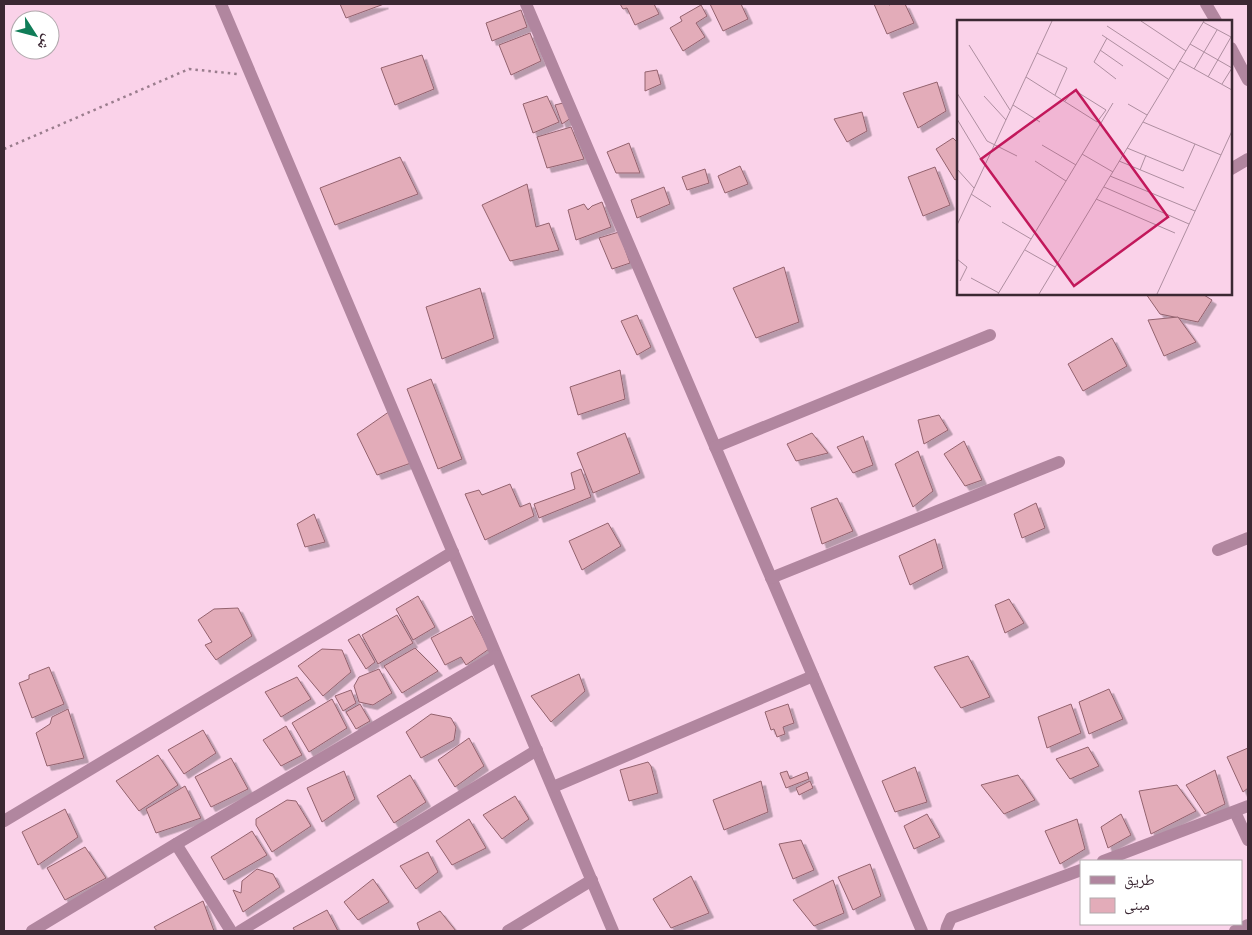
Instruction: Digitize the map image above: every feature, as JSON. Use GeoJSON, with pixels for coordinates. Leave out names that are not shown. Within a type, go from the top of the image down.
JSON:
{"type":"FeatureCollection","features":[{"type":"Feature","properties":{"kind":"street"},"geometry":{"type":"LineString","coordinates":[[221,4],[613,931]]}},
{"type":"Feature","properties":{"kind":"street"},"geometry":{"type":"LineString","coordinates":[[526,4],[922,931]]}},
{"type":"Feature","properties":{"kind":"street"},"geometry":{"type":"LineString","coordinates":[[1206,4],[1215,20]]}},
{"type":"Feature","properties":{"kind":"street"},"geometry":{"type":"LineString","coordinates":[[1232,50],[1248,80]]}},
{"type":"Feature","properties":{"kind":"street"},"geometry":{"type":"LineString","coordinates":[[1232,168],[1248,160]]}},
{"type":"Feature","properties":{"kind":"street"},"geometry":{"type":"LineString","coordinates":[[715,446],[990,335]]}},
{"type":"Feature","properties":{"kind":"street"},"geometry":{"type":"LineString","coordinates":[[771,578],[1059,462]]}},
{"type":"Feature","properties":{"kind":"street"},"geometry":{"type":"LineString","coordinates":[[1218,550],[1248,538]]}},
{"type":"Feature","properties":{"kind":"street"},"geometry":{"type":"LineString","coordinates":[[4,821],[453,552]]}},
{"type":"Feature","properties":{"kind":"street"},"geometry":{"type":"LineString","coordinates":[[32,931],[496,656]]}},
{"type":"Feature","properties":{"kind":"street"},"geometry":{"type":"LineString","coordinates":[[553,787],[813,676]]}},
{"type":"Feature","properties":{"kind":"street"},"geometry":{"type":"LineString","coordinates":[[240,931],[537,750]]}},
{"type":"Feature","properties":{"kind":"street"},"geometry":{"type":"LineString","coordinates":[[1106,860],[1248,806]]}},
{"type":"Feature","properties":{"kind":"street"},"geometry":{"type":"LineString","coordinates":[[1235,812],[1248,840]]}},
{"type":"Feature","properties":{"kind":"street"},"geometry":{"type":"LineString","coordinates":[[176,844],[231,931]]}},
{"type":"Feature","properties":{"kind":"street"},"geometry":{"type":"LineString","coordinates":[[946,931],[951,918],[1080,870]]}},
{"type":"Feature","properties":{"kind":"street"},"geometry":{"type":"LineString","coordinates":[[508,931],[592,880]]}},
{"type":"Feature","properties":{"kind":"street"},"geometry":{"type":"LineString","coordinates":[[1235,931],[1248,925]]}},
{"type":"Feature","properties":{"kind":"path"},"geometry":{"type":"LineString","coordinates":[[4,149],[189,69],[251,75]]}},
{"type":"Feature","properties":{"kind":"building"},"geometry":{"type":"Polygon","coordinates":[[[340,4],[384,4],[346,18],[340,4]]]}},
{"type":"Feature","properties":{"kind":"building"},"geometry":{"type":"Polygon","coordinates":[[[620,4],[654,4],[659,14],[635,25],[627,8],[623,9],[620,4]]]}},
{"type":"Feature","properties":{"kind":"building"},"geometry":{"type":"Polygon","coordinates":[[[710,4],[741,4],[748,19],[723,31],[710,4]]]}},
{"type":"Feature","properties":{"kind":"building"},"geometry":{"type":"Polygon","coordinates":[[[874,4],[905,4],[914,23],[887,34],[874,4]]]}},
{"type":"Feature","properties":{"kind":"building"},"geometry":{"type":"Polygon","coordinates":[[[701,5],[707,16],[696,23],[705,37],[683,51],[670,28],[682,21],[680,17],[701,5]]]}},
{"type":"Feature","properties":{"kind":"building"},"geometry":{"type":"Polygon","coordinates":[[[521,10],[527,27],[492,41],[486,23],[521,10]]]}},
{"type":"Feature","properties":{"kind":"building"},"geometry":{"type":"Polygon","coordinates":[[[530,33],[541,61],[511,75],[499,45],[530,33]]]}},
{"type":"Feature","properties":{"kind":"building"},"geometry":{"type":"Polygon","coordinates":[[[422,55],[434,89],[395,105],[381,68],[422,55]]]}},
{"type":"Feature","properties":{"kind":"building"},"geometry":{"type":"Polygon","coordinates":[[[657,70],[661,84],[645,91],[645,72],[657,70]]]}},
{"type":"Feature","properties":{"kind":"building"},"geometry":{"type":"Polygon","coordinates":[[[937,82],[946,111],[918,128],[903,93],[937,82]]]}},
{"type":"Feature","properties":{"kind":"building"},"geometry":{"type":"Polygon","coordinates":[[[547,96],[559,122],[533,133],[523,104],[547,96]]]}},
{"type":"Feature","properties":{"kind":"building"},"geometry":{"type":"Polygon","coordinates":[[[563,103],[571,118],[562,124],[555,105],[563,103]]]}},
{"type":"Feature","properties":{"kind":"building"},"geometry":{"type":"Polygon","coordinates":[[[862,112],[867,131],[847,142],[834,119],[862,112]]]}},
{"type":"Feature","properties":{"kind":"building"},"geometry":{"type":"Polygon","coordinates":[[[571,127],[584,159],[547,168],[537,137],[571,127]]]}},
{"type":"Feature","properties":{"kind":"building"},"geometry":{"type":"Polygon","coordinates":[[[953,138],[957,142],[957,179],[955,180],[936,149],[953,138]]]}},
{"type":"Feature","properties":{"kind":"building"},"geometry":{"type":"Polygon","coordinates":[[[629,143],[640,173],[616,173],[607,152],[629,143]]]}},
{"type":"Feature","properties":{"kind":"building"},"geometry":{"type":"Polygon","coordinates":[[[400,157],[418,194],[335,225],[320,188],[400,157]]]}},
{"type":"Feature","properties":{"kind":"building"},"geometry":{"type":"Polygon","coordinates":[[[740,166],[748,184],[725,193],[718,176],[740,166]]]}},
{"type":"Feature","properties":{"kind":"building"},"geometry":{"type":"Polygon","coordinates":[[[935,167],[950,205],[923,216],[908,177],[935,167]]]}},
{"type":"Feature","properties":{"kind":"building"},"geometry":{"type":"Polygon","coordinates":[[[705,169],[709,183],[687,190],[682,177],[705,169]]]}},
{"type":"Feature","properties":{"kind":"building"},"geometry":{"type":"Polygon","coordinates":[[[527,184],[536,227],[549,223],[559,250],[510,261],[482,205],[527,184]]]}},
{"type":"Feature","properties":{"kind":"building"},"geometry":{"type":"Polygon","coordinates":[[[664,187],[670,204],[637,218],[631,200],[664,187]]]}},
{"type":"Feature","properties":{"kind":"building"},"geometry":{"type":"Polygon","coordinates":[[[602,202],[611,227],[576,240],[568,210],[584,204],[588,210],[602,202]]]}},
{"type":"Feature","properties":{"kind":"building"},"geometry":{"type":"Polygon","coordinates":[[[619,232],[630,263],[612,269],[599,238],[619,232]]]}},
{"type":"Feature","properties":{"kind":"building"},"geometry":{"type":"Polygon","coordinates":[[[784,267],[799,322],[756,338],[733,288],[784,267]]]}},
{"type":"Feature","properties":{"kind":"building"},"geometry":{"type":"Polygon","coordinates":[[[480,288],[494,338],[442,359],[426,307],[480,288]]]}},
{"type":"Feature","properties":{"kind":"building"},"geometry":{"type":"Polygon","coordinates":[[[1147,295],[1204,295],[1212,300],[1198,322],[1160,314],[1147,295]]]}},
{"type":"Feature","properties":{"kind":"building"},"geometry":{"type":"Polygon","coordinates":[[[637,315],[651,347],[637,355],[621,321],[637,315]]]}},
{"type":"Feature","properties":{"kind":"building"},"geometry":{"type":"Polygon","coordinates":[[[1178,317],[1196,342],[1164,356],[1148,320],[1178,317]]]}},
{"type":"Feature","properties":{"kind":"building"},"geometry":{"type":"Polygon","coordinates":[[[1112,338],[1127,366],[1083,391],[1068,364],[1112,338]]]}},
{"type":"Feature","properties":{"kind":"building"},"geometry":{"type":"Polygon","coordinates":[[[620,370],[625,399],[578,415],[570,387],[620,370]]]}},
{"type":"Feature","properties":{"kind":"building"},"geometry":{"type":"Polygon","coordinates":[[[431,379],[462,459],[438,469],[407,389],[431,379]]]}},
{"type":"Feature","properties":{"kind":"building"},"geometry":{"type":"Polygon","coordinates":[[[390,411],[411,463],[377,475],[357,434],[390,411]]]}},
{"type":"Feature","properties":{"kind":"building"},"geometry":{"type":"Polygon","coordinates":[[[939,415],[948,430],[924,444],[918,420],[939,415]]]}},
{"type":"Feature","properties":{"kind":"building"},"geometry":{"type":"Polygon","coordinates":[[[625,433],[640,473],[593,493],[577,453],[625,433]]]}},
{"type":"Feature","properties":{"kind":"building"},"geometry":{"type":"Polygon","coordinates":[[[812,433],[828,453],[796,461],[787,444],[812,433]]]}},
{"type":"Feature","properties":{"kind":"building"},"geometry":{"type":"Polygon","coordinates":[[[863,436],[873,465],[853,473],[837,447],[863,436]]]}},
{"type":"Feature","properties":{"kind":"building"},"geometry":{"type":"Polygon","coordinates":[[[964,441],[982,480],[965,486],[944,454],[964,441]]]}},
{"type":"Feature","properties":{"kind":"building"},"geometry":{"type":"Polygon","coordinates":[[[918,451],[933,491],[913,507],[895,464],[918,451]]]}},
{"type":"Feature","properties":{"kind":"building"},"geometry":{"type":"Polygon","coordinates":[[[581,469],[591,497],[539,518],[534,504],[575,489],[571,473],[581,469]]]}},
{"type":"Feature","properties":{"kind":"building"},"geometry":{"type":"Polygon","coordinates":[[[510,484],[520,507],[530,503],[534,516],[485,540],[465,494],[479,490],[482,495],[510,484]]]}},
{"type":"Feature","properties":{"kind":"building"},"geometry":{"type":"Polygon","coordinates":[[[837,498],[853,531],[822,544],[811,508],[837,498]]]}},
{"type":"Feature","properties":{"kind":"building"},"geometry":{"type":"Polygon","coordinates":[[[1036,503],[1045,528],[1022,538],[1014,514],[1036,503]]]}},
{"type":"Feature","properties":{"kind":"building"},"geometry":{"type":"Polygon","coordinates":[[[314,514],[325,542],[305,547],[297,524],[314,514]]]}},
{"type":"Feature","properties":{"kind":"building"},"geometry":{"type":"Polygon","coordinates":[[[608,523],[621,546],[582,570],[569,541],[608,523]]]}},
{"type":"Feature","properties":{"kind":"building"},"geometry":{"type":"Polygon","coordinates":[[[935,539],[943,568],[910,585],[899,556],[935,539]]]}},
{"type":"Feature","properties":{"kind":"building"},"geometry":{"type":"Polygon","coordinates":[[[418,596],[435,627],[413,640],[396,609],[418,596]]]}},
{"type":"Feature","properties":{"kind":"building"},"geometry":{"type":"Polygon","coordinates":[[[1009,599],[1024,623],[1005,633],[995,605],[1009,599]]]}},
{"type":"Feature","properties":{"kind":"building"},"geometry":{"type":"Polygon","coordinates":[[[238,608],[252,636],[216,660],[205,645],[212,642],[198,620],[214,609],[238,608]]]}},
{"type":"Feature","properties":{"kind":"building"},"geometry":{"type":"Polygon","coordinates":[[[397,615],[413,643],[378,664],[362,635],[397,615]]]}},
{"type":"Feature","properties":{"kind":"building"},"geometry":{"type":"Polygon","coordinates":[[[472,616],[489,649],[466,665],[461,657],[445,665],[431,638],[472,616]]]}},
{"type":"Feature","properties":{"kind":"building"},"geometry":{"type":"Polygon","coordinates":[[[359,634],[375,662],[366,669],[348,640],[359,634]]]}},
{"type":"Feature","properties":{"kind":"building"},"geometry":{"type":"Polygon","coordinates":[[[415,648],[438,671],[402,693],[384,666],[415,648]]]}},
{"type":"Feature","properties":{"kind":"building"},"geometry":{"type":"Polygon","coordinates":[[[322,649],[342,650],[351,672],[323,696],[298,666],[322,649]]]}},
{"type":"Feature","properties":{"kind":"building"},"geometry":{"type":"Polygon","coordinates":[[[968,656],[990,697],[961,708],[934,667],[968,656]]]}},
{"type":"Feature","properties":{"kind":"building"},"geometry":{"type":"Polygon","coordinates":[[[49,667],[64,704],[32,718],[19,683],[29,679],[29,675],[49,667]]]}},
{"type":"Feature","properties":{"kind":"building"},"geometry":{"type":"Polygon","coordinates":[[[379,669],[392,693],[373,705],[359,702],[354,686],[359,677],[379,669]]]}},
{"type":"Feature","properties":{"kind":"building"},"geometry":{"type":"Polygon","coordinates":[[[579,674],[585,691],[551,722],[531,696],[579,674]]]}},
{"type":"Feature","properties":{"kind":"building"},"geometry":{"type":"Polygon","coordinates":[[[297,677],[311,699],[281,717],[265,692],[297,677]]]}},
{"type":"Feature","properties":{"kind":"building"},"geometry":{"type":"Polygon","coordinates":[[[1109,689],[1123,719],[1089,734],[1079,702],[1109,689]]]}},
{"type":"Feature","properties":{"kind":"building"},"geometry":{"type":"Polygon","coordinates":[[[351,690],[356,703],[343,711],[335,696],[351,690]]]}},
{"type":"Feature","properties":{"kind":"building"},"geometry":{"type":"Polygon","coordinates":[[[332,699],[347,728],[309,752],[292,723],[332,699]]]}},
{"type":"Feature","properties":{"kind":"building"},"geometry":{"type":"Polygon","coordinates":[[[360,704],[370,721],[356,729],[346,712],[360,704]]]}},
{"type":"Feature","properties":{"kind":"building"},"geometry":{"type":"Polygon","coordinates":[[[788,704],[794,723],[783,727],[785,734],[777,737],[774,729],[771,730],[765,712],[788,704]]]}},
{"type":"Feature","properties":{"kind":"building"},"geometry":{"type":"Polygon","coordinates":[[[1071,704],[1081,733],[1047,748],[1038,717],[1071,704]]]}},
{"type":"Feature","properties":{"kind":"building"},"geometry":{"type":"Polygon","coordinates":[[[68,709],[84,758],[47,766],[36,733],[50,724],[52,717],[68,709]]]}},
{"type":"Feature","properties":{"kind":"building"},"geometry":{"type":"Polygon","coordinates":[[[431,714],[451,718],[456,727],[454,740],[421,758],[406,732],[431,714]]]}},
{"type":"Feature","properties":{"kind":"building"},"geometry":{"type":"Polygon","coordinates":[[[286,726],[302,755],[281,766],[263,740],[286,726]]]}},
{"type":"Feature","properties":{"kind":"building"},"geometry":{"type":"Polygon","coordinates":[[[203,730],[216,753],[184,774],[168,750],[203,730]]]}},
{"type":"Feature","properties":{"kind":"building"},"geometry":{"type":"Polygon","coordinates":[[[469,738],[484,766],[455,787],[438,760],[469,738]]]}},
{"type":"Feature","properties":{"kind":"building"},"geometry":{"type":"Polygon","coordinates":[[[1088,747],[1099,766],[1070,779],[1056,759],[1088,747]]]}},
{"type":"Feature","properties":{"kind":"building"},"geometry":{"type":"Polygon","coordinates":[[[1248,748],[1248,788],[1243,792],[1227,757],[1248,748]]]}},
{"type":"Feature","properties":{"kind":"building"},"geometry":{"type":"Polygon","coordinates":[[[158,755],[178,785],[139,811],[116,781],[158,755]]]}},
{"type":"Feature","properties":{"kind":"building"},"geometry":{"type":"Polygon","coordinates":[[[231,758],[248,789],[211,807],[195,777],[231,758]]]}},
{"type":"Feature","properties":{"kind":"building"},"geometry":{"type":"Polygon","coordinates":[[[648,762],[651,766],[658,793],[629,801],[620,770],[648,762]]]}},
{"type":"Feature","properties":{"kind":"building"},"geometry":{"type":"Polygon","coordinates":[[[915,767],[927,802],[895,812],[882,781],[915,767]]]}},
{"type":"Feature","properties":{"kind":"building"},"geometry":{"type":"Polygon","coordinates":[[[1215,770],[1225,804],[1205,814],[1186,785],[1215,770]]]}},
{"type":"Feature","properties":{"kind":"building"},"geometry":{"type":"Polygon","coordinates":[[[344,771],[355,799],[322,822],[307,788],[344,771]]]}},
{"type":"Feature","properties":{"kind":"building"},"geometry":{"type":"Polygon","coordinates":[[[787,771],[790,779],[807,772],[809,779],[786,788],[780,773],[787,771]]]}},
{"type":"Feature","properties":{"kind":"building"},"geometry":{"type":"Polygon","coordinates":[[[410,775],[426,802],[394,823],[377,796],[410,775]]]}},
{"type":"Feature","properties":{"kind":"building"},"geometry":{"type":"Polygon","coordinates":[[[1018,775],[1035,800],[1004,814],[981,785],[1018,775]]]}},
{"type":"Feature","properties":{"kind":"building"},"geometry":{"type":"Polygon","coordinates":[[[761,781],[768,812],[724,830],[713,800],[761,781]]]}},
{"type":"Feature","properties":{"kind":"building"},"geometry":{"type":"Polygon","coordinates":[[[810,781],[813,788],[799,795],[796,788],[810,781]]]}},
{"type":"Feature","properties":{"kind":"building"},"geometry":{"type":"Polygon","coordinates":[[[1177,785],[1196,811],[1151,834],[1139,791],[1177,785]]]}},
{"type":"Feature","properties":{"kind":"building"},"geometry":{"type":"Polygon","coordinates":[[[185,786],[201,818],[156,833],[146,809],[185,786]]]}},
{"type":"Feature","properties":{"kind":"building"},"geometry":{"type":"Polygon","coordinates":[[[515,796],[529,819],[502,839],[483,815],[515,796]]]}},
{"type":"Feature","properties":{"kind":"building"},"geometry":{"type":"Polygon","coordinates":[[[287,800],[296,801],[311,826],[272,852],[256,825],[256,819],[287,800]]]}},
{"type":"Feature","properties":{"kind":"building"},"geometry":{"type":"Polygon","coordinates":[[[65,809],[78,837],[38,865],[22,832],[65,809]]]}},
{"type":"Feature","properties":{"kind":"building"},"geometry":{"type":"Polygon","coordinates":[[[927,814],[940,837],[914,849],[904,826],[927,814]]]}},
{"type":"Feature","properties":{"kind":"building"},"geometry":{"type":"Polygon","coordinates":[[[1121,814],[1131,835],[1108,848],[1101,827],[1121,814]]]}},
{"type":"Feature","properties":{"kind":"building"},"geometry":{"type":"Polygon","coordinates":[[[469,819],[486,848],[452,865],[436,841],[469,819]]]}},
{"type":"Feature","properties":{"kind":"building"},"geometry":{"type":"Polygon","coordinates":[[[1077,819],[1085,849],[1060,864],[1045,831],[1077,819]]]}},
{"type":"Feature","properties":{"kind":"building"},"geometry":{"type":"Polygon","coordinates":[[[252,831],[267,855],[224,880],[211,857],[252,831]]]}},
{"type":"Feature","properties":{"kind":"building"},"geometry":{"type":"Polygon","coordinates":[[[801,840],[814,870],[793,879],[779,844],[801,840]]]}},
{"type":"Feature","properties":{"kind":"building"},"geometry":{"type":"Polygon","coordinates":[[[85,847],[106,878],[65,900],[47,868],[85,847]]]}},
{"type":"Feature","properties":{"kind":"building"},"geometry":{"type":"Polygon","coordinates":[[[428,852],[438,872],[416,889],[400,866],[428,852]]]}},
{"type":"Feature","properties":{"kind":"building"},"geometry":{"type":"Polygon","coordinates":[[[870,864],[881,896],[853,910],[838,877],[870,864]]]}},
{"type":"Feature","properties":{"kind":"building"},"geometry":{"type":"Polygon","coordinates":[[[257,869],[273,874],[280,887],[243,912],[233,890],[241,893],[242,881],[257,869]]]}},
{"type":"Feature","properties":{"kind":"building"},"geometry":{"type":"Polygon","coordinates":[[[691,876],[709,913],[671,928],[653,899],[691,876]]]}},
{"type":"Feature","properties":{"kind":"building"},"geometry":{"type":"Polygon","coordinates":[[[373,879],[389,902],[358,920],[344,902],[373,879]]]}},
{"type":"Feature","properties":{"kind":"building"},"geometry":{"type":"Polygon","coordinates":[[[833,880],[844,913],[814,926],[793,900],[833,880]]]}},
{"type":"Feature","properties":{"kind":"building"},"geometry":{"type":"Polygon","coordinates":[[[203,901],[214,931],[157,931],[154,927],[203,901]]]}},
{"type":"Feature","properties":{"kind":"building"},"geometry":{"type":"Polygon","coordinates":[[[327,910],[338,931],[295,931],[293,928],[327,910]]]}},
{"type":"Feature","properties":{"kind":"building"},"geometry":{"type":"Polygon","coordinates":[[[440,911],[456,931],[420,931],[417,923],[440,911]]]}}]}
